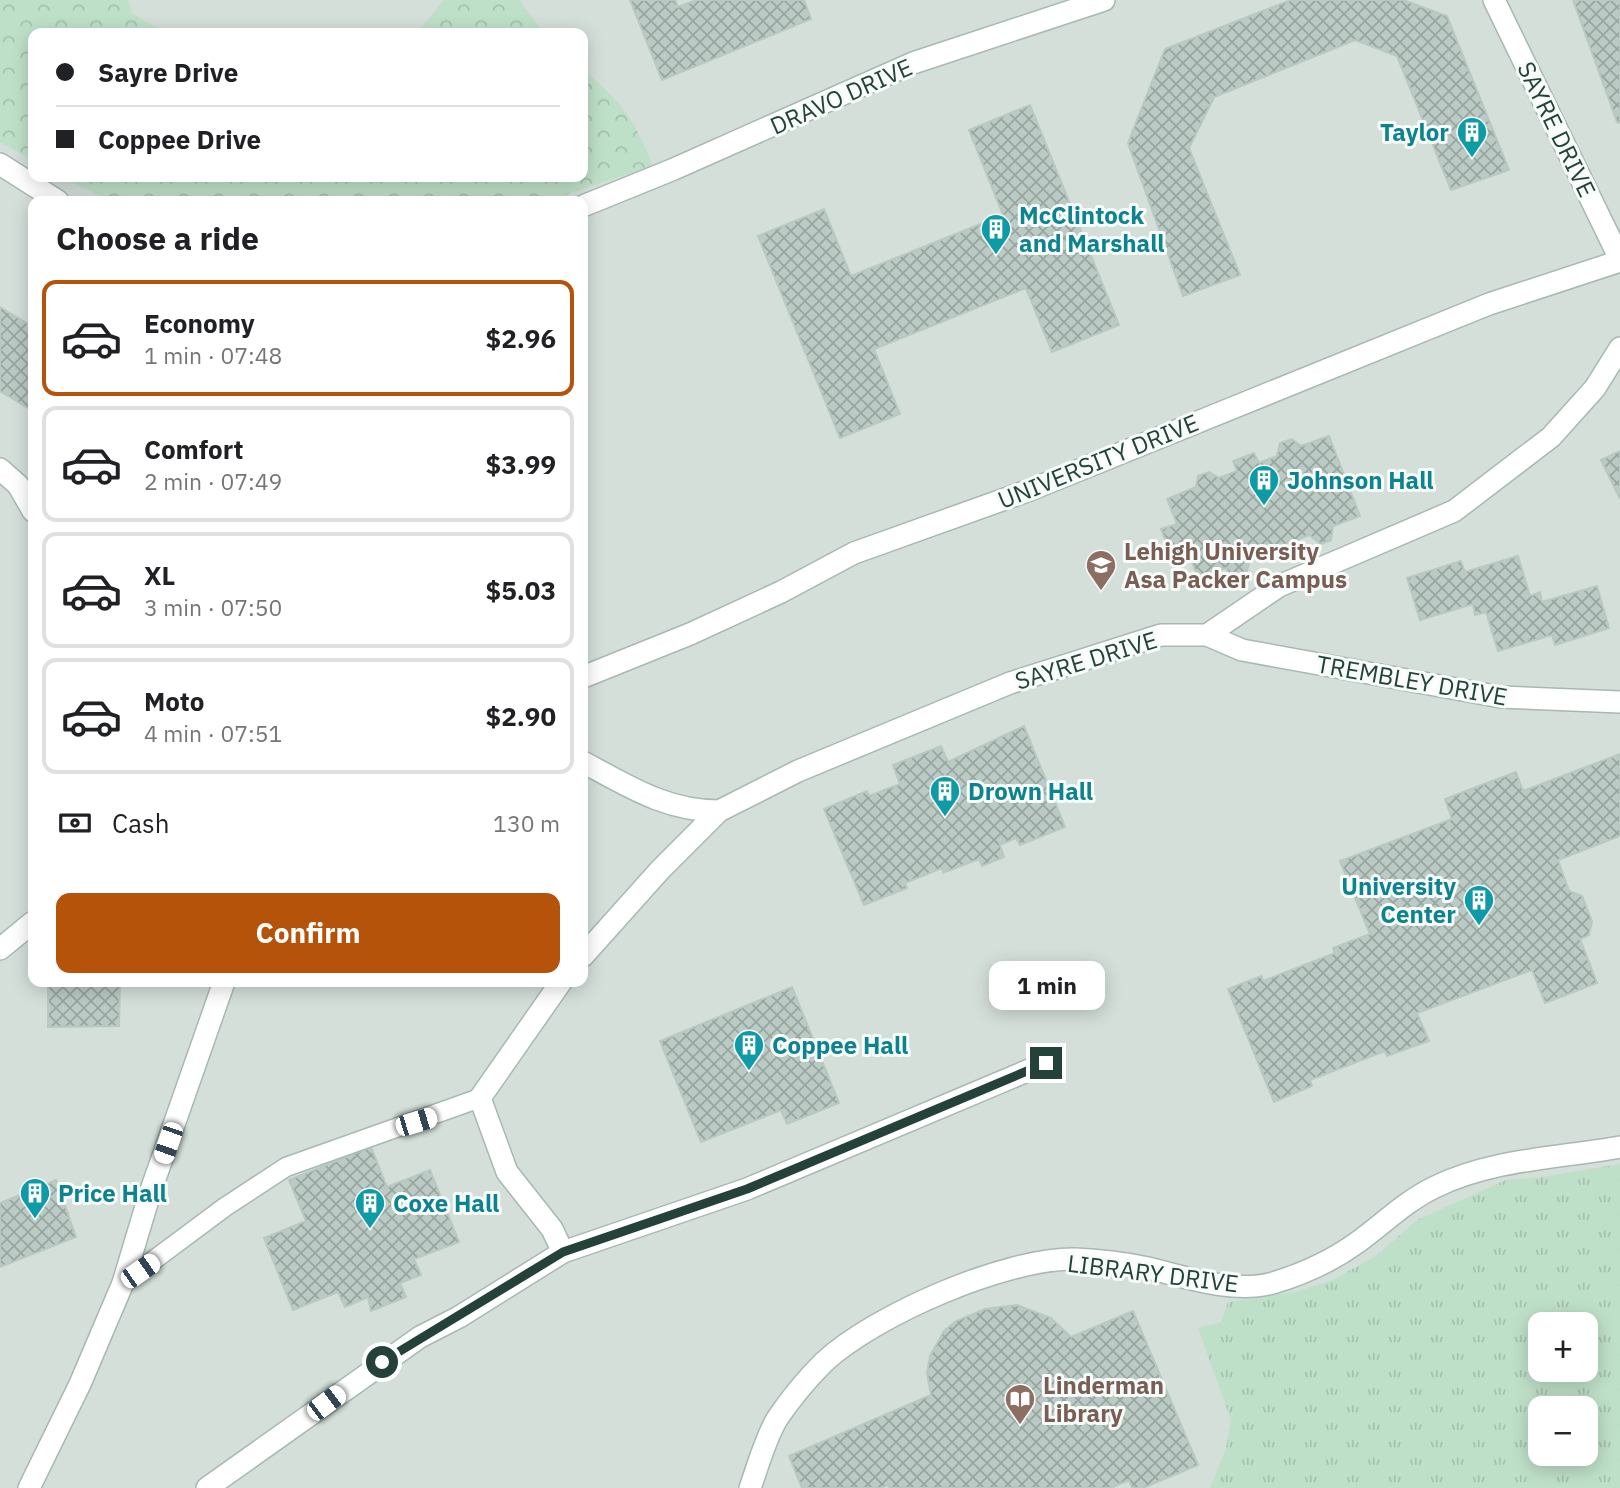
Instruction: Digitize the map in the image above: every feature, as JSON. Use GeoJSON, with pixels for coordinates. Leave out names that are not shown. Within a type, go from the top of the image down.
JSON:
{"type":"FeatureCollection","features":[{"type":"Feature","properties":{"kind":"street","name":"DRAVO DRIVE"},"geometry":{"type":"LineString","coordinates":[[588,204],[674,169],[913,63],[1104,0]]}},
{"type":"Feature","properties":{"kind":"street","name":"SAYRE DRIVE"},"geometry":{"type":"LineString","coordinates":[[1494,0],[1620,260]]}},
{"type":"Feature","properties":{"kind":"street"},"geometry":{"type":"LineString","coordinates":[[0,164],[28,182]]}},
{"type":"Feature","properties":{"kind":"street"},"geometry":{"type":"LineString","coordinates":[[28,182],[50,196]]}},
{"type":"Feature","properties":{"kind":"street","name":"UNIVERSITY DRIVE"},"geometry":{"type":"LineString","coordinates":[[588,675],[690,634],[781,592],[854,552],[1030,490],[1489,304],[1620,260]]}},
{"type":"Feature","properties":{"kind":"street"},"geometry":{"type":"LineString","coordinates":[[1207,635],[1279,586],[1454,511],[1551,437],[1595,388],[1620,348]]}},
{"type":"Feature","properties":{"kind":"street"},"geometry":{"type":"LineString","coordinates":[[0,469],[18,485],[28,502]]}},
{"type":"Feature","properties":{"kind":"street","name":"SAYRE DRIVE"},"geometry":{"type":"LineString","coordinates":[[588,950],[660,870],[719,811],[798,771],[1010,684],[1161,635],[1207,635]]}},
{"type":"Feature","properties":{"kind":"street","name":"TREMBLEY DRIVE"},"geometry":{"type":"LineString","coordinates":[[1207,635],[1242,650],[1501,697],[1620,702]]}},
{"type":"Feature","properties":{"kind":"street"},"geometry":{"type":"LineString","coordinates":[[588,764],[665,803],[688,811],[719,811]]}},
{"type":"Feature","properties":{"kind":"street"},"geometry":{"type":"LineString","coordinates":[[0,949],[28,926]]}},
{"type":"Feature","properties":{"kind":"street"},"geometry":{"type":"LineString","coordinates":[[29,1488],[80,1384],[123,1283],[150,1193],[222,987]]}},
{"type":"Feature","properties":{"kind":"street"},"geometry":{"type":"LineString","coordinates":[[558,987],[480,1098],[507,1172],[552,1229],[563,1252]]}},
{"type":"Feature","properties":{"kind":"street"},"geometry":{"type":"LineString","coordinates":[[207,1488],[420,1337],[458,1317],[563,1252],[747,1189],[1046,1063]]}},
{"type":"Feature","properties":{"kind":"street","name":"LIBRARY DRIVE"},"geometry":{"type":"LineString","coordinates":[[750,1488],[776,1420],[824,1362],[875,1326],[966,1283],[1006,1269],[1073,1259],[1148,1268],[1175,1278],[1235,1284],[1269,1284],[1318,1267],[1357,1243],[1398,1209],[1435,1187],[1475,1171],[1507,1163],[1620,1147]]}},
{"type":"Feature","properties":{"kind":"lane"},"geometry":{"type":"LineString","coordinates":[[123,1283],[225,1207],[286,1167],[480,1098]]}},
{"type":"Feature","properties":{"kind":"shaded area","name":"Lehigh University Asa Packer Campus"},"geometry":{"type":"Polygon","coordinates":[[[0,0],[1620,0],[1620,1488],[0,1488],[0,0]]]}},
{"type":"Feature","properties":{"kind":"green space"},"geometry":{"type":"Polygon","coordinates":[[[0,0],[128,0],[132,13],[157,28],[28,28],[28,157],[0,142],[0,0]]]}},
{"type":"Feature","properties":{"kind":"green space"},"geometry":{"type":"Polygon","coordinates":[[[444,0],[520,0],[540,28],[421,28],[444,0]]]}},
{"type":"Feature","properties":{"kind":"green space"},"geometry":{"type":"Polygon","coordinates":[[[588,74],[607,91],[633,123],[653,166],[562,196],[100,196],[72,182],[588,182],[588,74]]]}},
{"type":"Feature","properties":{"kind":"green space"},"geometry":{"type":"Polygon","coordinates":[[[1620,1164],[1620,1488],[1210,1488],[1226,1448],[1231,1420],[1198,1328],[1221,1322],[1228,1302],[1295,1292],[1333,1280],[1377,1255],[1417,1220],[1506,1180],[1620,1164]]]}},
{"type":"Feature","properties":{"kind":"building"},"geometry":{"type":"Polygon","coordinates":[[[630,0],[675,0],[678,7],[696,0],[804,0],[811,19],[662,80],[630,0]]]}},
{"type":"Feature","properties":{"kind":"building","name":"Taylor"},"geometry":{"type":"Polygon","coordinates":[[[1291,0],[1403,0],[1447,16],[1509,170],[1451,190],[1397,56],[1355,40],[1214,97],[1189,148],[1240,275],[1183,296],[1128,143],[1165,49],[1291,0]]]}},
{"type":"Feature","properties":{"kind":"building"},"geometry":{"type":"Polygon","coordinates":[[[1573,0],[1620,0],[1620,123],[1617,122],[1573,0]]]}},
{"type":"Feature","properties":{"kind":"building","name":"McClintock and Marshall"},"geometry":{"type":"Polygon","coordinates":[[[1030,105],[1119,325],[1052,352],[1026,288],[874,349],[900,414],[840,438],[758,236],[824,209],[851,276],[1003,215],[969,130],[1030,105]]]}},
{"type":"Feature","properties":{"kind":"building"},"geometry":{"type":"Polygon","coordinates":[[[0,307],[28,324],[28,408],[0,391],[0,307]]]}},
{"type":"Feature","properties":{"kind":"building","name":"Johnson Hall"},"geometry":{"type":"Polygon","coordinates":[[[1329,436],[1360,516],[1333,526],[1331,540],[1321,544],[1309,535],[1250,559],[1247,571],[1237,575],[1228,572],[1226,568],[1198,578],[1189,554],[1173,559],[1161,529],[1177,524],[1167,499],[1196,487],[1198,476],[1209,472],[1219,478],[1237,471],[1233,461],[1254,453],[1259,463],[1277,456],[1280,443],[1292,439],[1301,446],[1329,436]]]}},
{"type":"Feature","properties":{"kind":"building"},"geometry":{"type":"Polygon","coordinates":[[[1620,451],[1620,499],[1601,460],[1620,451]]]}},
{"type":"Feature","properties":{"kind":"building"},"geometry":{"type":"Polygon","coordinates":[[[1518,556],[1530,596],[1540,592],[1542,602],[1597,586],[1609,628],[1555,645],[1552,635],[1498,651],[1486,612],[1475,615],[1473,604],[1420,620],[1407,578],[1461,561],[1465,572],[1518,556]]]}},
{"type":"Feature","properties":{"kind":"building","name":"Drown Hall"},"geometry":{"type":"Polygon","coordinates":[[[1024,726],[1065,827],[1020,845],[1016,838],[1000,845],[1004,857],[982,866],[979,859],[943,873],[942,868],[905,883],[907,888],[864,905],[824,809],[867,791],[869,796],[900,784],[893,765],[941,746],[948,762],[1024,726]]]}},
{"type":"Feature","properties":{"kind":"building","name":"University Center"},"geometry":{"type":"Polygon","coordinates":[[[1620,754],[1620,836],[1558,860],[1569,891],[1582,896],[1592,921],[1589,935],[1580,939],[1597,983],[1545,1003],[1532,970],[1417,1013],[1429,1041],[1387,1056],[1385,1051],[1310,1080],[1312,1086],[1274,1102],[1228,989],[1261,976],[1263,981],[1335,953],[1333,948],[1370,934],[1340,861],[1452,819],[1445,799],[1484,784],[1516,772],[1523,791],[1620,754]]]}},
{"type":"Feature","properties":{"kind":"building"},"geometry":{"type":"Polygon","coordinates":[[[48,987],[120,987],[119,1026],[48,1027],[48,987]]]}},
{"type":"Feature","properties":{"kind":"building","name":"Coppee Hall"},"geometry":{"type":"Polygon","coordinates":[[[792,987],[839,1103],[787,1124],[781,1110],[701,1142],[660,1041],[792,987]]]}},
{"type":"Feature","properties":{"kind":"building","name":"Coxe Hall"},"geometry":{"type":"Polygon","coordinates":[[[371,1147],[387,1187],[430,1170],[459,1242],[414,1259],[421,1275],[400,1283],[406,1297],[371,1311],[368,1297],[345,1307],[338,1292],[293,1310],[264,1238],[306,1221],[289,1180],[371,1147]]]}},
{"type":"Feature","properties":{"kind":"building","name":"Price Hall"},"geometry":{"type":"Polygon","coordinates":[[[56,1180],[76,1237],[0,1267],[0,1203],[56,1180]]]}},
{"type":"Feature","properties":{"kind":"building","name":"Linderman Library"},"geometry":{"type":"Polygon","coordinates":[[[1017,1305],[1051,1318],[1071,1337],[1133,1311],[1198,1465],[1143,1488],[1132,1488],[1129,1480],[1111,1488],[889,1488],[888,1485],[881,1488],[802,1488],[789,1456],[931,1395],[927,1373],[930,1356],[944,1331],[956,1321],[985,1309],[1017,1305]]]}},
{"type":"Feature","properties":{"kind":"place","name":"Taylor"},"geometry":{"type":"Point","coordinates":[1472,159]}},
{"type":"Feature","properties":{"kind":"place","name":"McClintock and Marshall"},"geometry":{"type":"Point","coordinates":[996,256]}},
{"type":"Feature","properties":{"kind":"place","name":"Johnson Hall"},"geometry":{"type":"Point","coordinates":[1264,507]}},
{"type":"Feature","properties":{"kind":"place","name":"Lehigh University Asa Packer Campus"},"geometry":{"type":"Point","coordinates":[1101,592]}},
{"type":"Feature","properties":{"kind":"place","name":"Drown Hall"},"geometry":{"type":"Point","coordinates":[945,818]}},
{"type":"Feature","properties":{"kind":"place","name":"University Center"},"geometry":{"type":"Point","coordinates":[1479,927]}},
{"type":"Feature","properties":{"kind":"place","name":"Coppee Hall"},"geometry":{"type":"Point","coordinates":[749,1072]}},
{"type":"Feature","properties":{"kind":"place","name":"Price Hall"},"geometry":{"type":"Point","coordinates":[35,1220]}},
{"type":"Feature","properties":{"kind":"place","name":"Coxe Hall"},"geometry":{"type":"Point","coordinates":[370,1230]}},
{"type":"Feature","properties":{"kind":"place","name":"Linderman Library"},"geometry":{"type":"Point","coordinates":[1020,1426]}},
{"type":"Feature","properties":{"kind":"route"},"geometry":{"type":"LineString","coordinates":[[382,1362],[563,1252],[747,1189],[1046,1063]]}}]}
